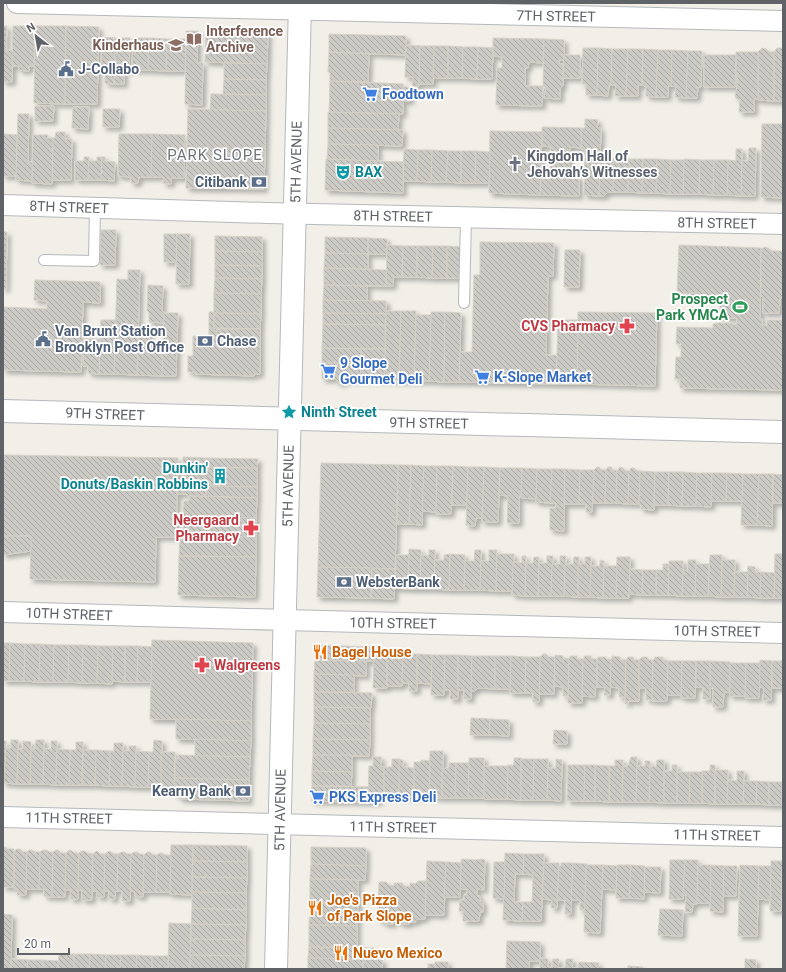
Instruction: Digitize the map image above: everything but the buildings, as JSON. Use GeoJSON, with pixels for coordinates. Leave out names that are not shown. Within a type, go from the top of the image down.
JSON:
{"type":"FeatureCollection","features":[{"type":"Feature","properties":{"kind":"street","name":"7TH STREET"},"geometry":{"type":"LineString","coordinates":[[17,3],[389,8],[783,21]]}},
{"type":"Feature","properties":{"kind":"street","name":"5TH AVENUE"},"geometry":{"type":"LineString","coordinates":[[276,969],[300,6]]}},
{"type":"Feature","properties":{"kind":"street","name":"8TH STREET"},"geometry":{"type":"LineString","coordinates":[[3,205],[466,218],[783,224]]}},
{"type":"Feature","properties":{"kind":"street","name":"9TH STREET"},"geometry":{"type":"LineString","coordinates":[[3,411],[783,432]]}},
{"type":"Feature","properties":{"kind":"street","name":"10TH STREET"},"geometry":{"type":"LineString","coordinates":[[3,612],[783,633]]}},
{"type":"Feature","properties":{"kind":"street","name":"11TH STREET"},"geometry":{"type":"LineString","coordinates":[[3,817],[783,837]]}},
{"type":"Feature","properties":{"kind":"lane"},"geometry":{"type":"LineString","coordinates":[[44,260],[94,260],[95,208]]}},
{"type":"Feature","properties":{"kind":"lane"},"geometry":{"type":"LineString","coordinates":[[464,304],[466,218]]}},
{"type":"Feature","properties":{"kind":"place","name":"Interference Archive"},"geometry":{"type":"Point","coordinates":[194,39]}},
{"type":"Feature","properties":{"kind":"place","name":"Kinderhaus"},"geometry":{"type":"Point","coordinates":[176,45]}},
{"type":"Feature","properties":{"kind":"place","name":"J-Collabo"},"geometry":{"type":"Point","coordinates":[66,69]}},
{"type":"Feature","properties":{"kind":"place","name":"Foodtown"},"geometry":{"type":"Point","coordinates":[370,94]}},
{"type":"Feature","properties":{"kind":"place","name":"Kingdom Hall of Jehovah’s Witnesses"},"geometry":{"type":"Point","coordinates":[515,164]}},
{"type":"Feature","properties":{"kind":"place","name":"BAX"},"geometry":{"type":"Point","coordinates":[343,172]}},
{"type":"Feature","properties":{"kind":"place","name":"Citibank"},"geometry":{"type":"Point","coordinates":[259,182]}},
{"type":"Feature","properties":{"kind":"place","name":"Prospect Park YMCA"},"geometry":{"type":"Point","coordinates":[740,307]}},
{"type":"Feature","properties":{"kind":"place","name":"CVS Pharmacy"},"geometry":{"type":"Point","coordinates":[627,326]}},
{"type":"Feature","properties":{"kind":"place","name":"Van Brunt Station Brooklyn Post Office"},"geometry":{"type":"Point","coordinates":[43,339]}},
{"type":"Feature","properties":{"kind":"place","name":"Chase"},"geometry":{"type":"Point","coordinates":[205,341]}},
{"type":"Feature","properties":{"kind":"place","name":"9 Slope Gourmet Deli"},"geometry":{"type":"Point","coordinates":[328,371]}},
{"type":"Feature","properties":{"kind":"place","name":"K-Slope Market"},"geometry":{"type":"Point","coordinates":[482,377]}},
{"type":"Feature","properties":{"kind":"place","name":"Ninth Street"},"geometry":{"type":"Point","coordinates":[289,412]}},
{"type":"Feature","properties":{"kind":"place","name":"Dunkin' Donuts/Baskin Robbins"},"geometry":{"type":"Point","coordinates":[220,476]}},
{"type":"Feature","properties":{"kind":"place","name":"Neergaard Pharmacy"},"geometry":{"type":"Point","coordinates":[251,528]}},
{"type":"Feature","properties":{"kind":"place","name":"WebsterBank"},"geometry":{"type":"Point","coordinates":[344,582]}},
{"type":"Feature","properties":{"kind":"place","name":"Bagel House"},"geometry":{"type":"Point","coordinates":[320,652]}},
{"type":"Feature","properties":{"kind":"place","name":"Walgreens"},"geometry":{"type":"Point","coordinates":[202,665]}},
{"type":"Feature","properties":{"kind":"place","name":"Kearny Bank"},"geometry":{"type":"Point","coordinates":[243,791]}},
{"type":"Feature","properties":{"kind":"place","name":"PKS Express Deli"},"geometry":{"type":"Point","coordinates":[317,797]}},
{"type":"Feature","properties":{"kind":"place","name":"Joe's Pizza of Park Slope"},"geometry":{"type":"Point","coordinates":[315,908]}},
{"type":"Feature","properties":{"kind":"place","name":"Nuevo Mexico"},"geometry":{"type":"Point","coordinates":[341,953]}},
{"type":"Feature","properties":{"kind":"district","name":"PARK SLOPE"},"geometry":{"type":"Point","coordinates":[215,155]}}]}
